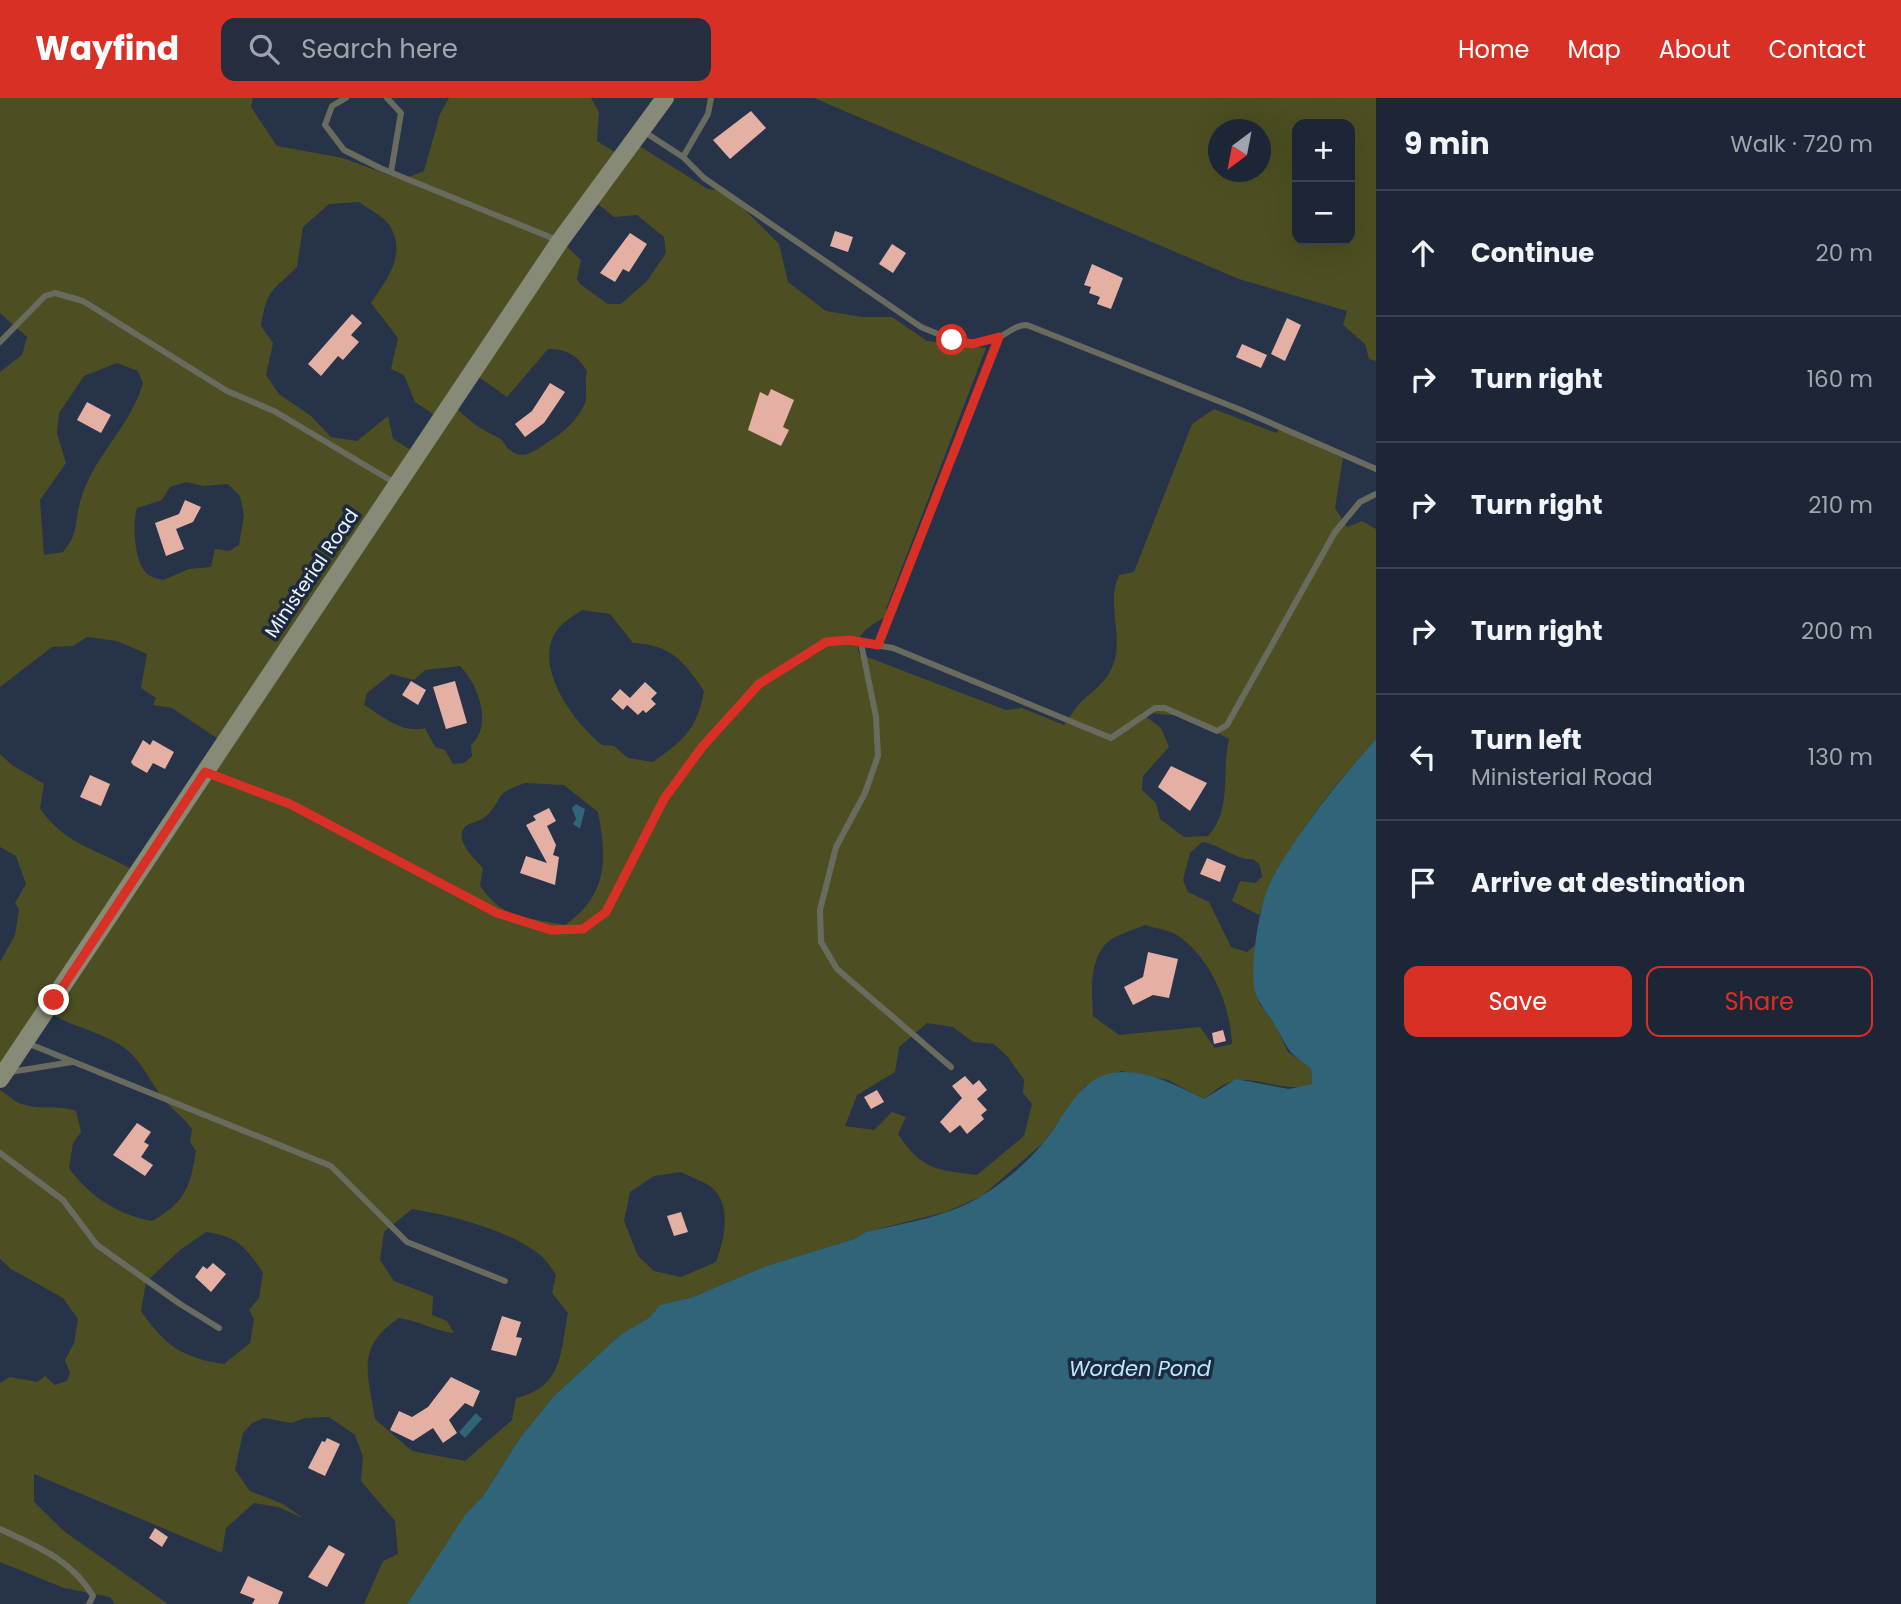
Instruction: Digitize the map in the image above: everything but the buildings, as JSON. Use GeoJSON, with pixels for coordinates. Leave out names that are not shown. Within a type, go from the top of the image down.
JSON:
{"type":"FeatureCollection","features":[{"type":"Feature","properties":{"kind":"main road","name":"Ministerial Road"},"geometry":{"type":"LineString","coordinates":[[2,1076],[15,1050],[205,772],[560,241],[665,98]]}},
{"type":"Feature","properties":{"kind":"lane"},"geometry":{"type":"LineString","coordinates":[[346,98],[332,106],[325,125],[344,150],[560,241]]}},
{"type":"Feature","properties":{"kind":"lane"},"geometry":{"type":"LineString","coordinates":[[387,98],[401,113],[391,172]]}},
{"type":"Feature","properties":{"kind":"lane"},"geometry":{"type":"LineString","coordinates":[[683,157],[708,114],[711,98]]}},
{"type":"Feature","properties":{"kind":"lane"},"geometry":{"type":"LineString","coordinates":[[641,130],[683,157],[704,177],[921,327],[952,340],[972,344],[999,337],[1018,325],[1027,325],[1241,410],[1376,469]]}},
{"type":"Feature","properties":{"kind":"lane"},"geometry":{"type":"LineString","coordinates":[[0,342],[45,296],[55,293],[67,295],[119,321],[227,391],[274,411],[396,484]]}},
{"type":"Feature","properties":{"kind":"lane"},"geometry":{"type":"LineString","coordinates":[[878,645],[999,337]]}},
{"type":"Feature","properties":{"kind":"lane"},"geometry":{"type":"LineString","coordinates":[[205,772],[290,804],[497,913],[551,930],[583,929],[606,912],[664,799],[702,747],[759,684],[826,642],[861,643],[893,648],[1111,738],[1155,708],[1165,708],[1217,731],[1227,725],[1335,532],[1360,502],[1376,494]]}},
{"type":"Feature","properties":{"kind":"lane"},"geometry":{"type":"LineString","coordinates":[[861,643],[876,718],[878,756],[865,793],[836,848],[820,910],[821,942],[836,969],[951,1068]]}},
{"type":"Feature","properties":{"kind":"lane"},"geometry":{"type":"LineString","coordinates":[[15,1050],[74,1062],[331,1166],[407,1241],[505,1281]]}},
{"type":"Feature","properties":{"kind":"lane"},"geometry":{"type":"LineString","coordinates":[[2,1076],[74,1062]]}},
{"type":"Feature","properties":{"kind":"lane"},"geometry":{"type":"LineString","coordinates":[[0,1153],[63,1200],[97,1245],[219,1328]]}},
{"type":"Feature","properties":{"kind":"lane"},"geometry":{"type":"LineString","coordinates":[[0,1529],[56,1555],[81,1576],[93,1596],[89,1604]]}},
{"type":"Feature","properties":{"kind":"green space"},"geometry":{"type":"Polygon","coordinates":[[[0,98],[253,98],[251,107],[277,146],[343,158],[402,180],[424,171],[440,114],[449,98],[591,98],[599,112],[597,141],[621,156],[633,142],[708,189],[726,191],[779,244],[788,282],[826,311],[862,317],[892,317],[927,341],[986,348],[886,609],[888,615],[862,635],[858,646],[859,654],[1006,710],[1022,708],[1064,725],[1112,668],[1117,640],[1115,586],[1119,575],[1134,572],[1192,424],[1214,409],[1276,433],[1279,429],[1343,458],[1335,508],[1347,527],[1362,521],[1376,529],[1376,739],[1308,822],[1280,867],[1259,915],[1232,901],[1240,881],[1255,883],[1262,877],[1260,865],[1253,859],[1241,858],[1202,842],[1190,853],[1183,880],[1188,892],[1209,902],[1231,947],[1247,952],[1256,944],[1259,1003],[1277,1028],[1288,1052],[1311,1068],[1312,1084],[1291,1087],[1237,1080],[1221,1086],[1204,1099],[1168,1080],[1121,1071],[1085,1086],[1043,1143],[982,1196],[946,1212],[866,1232],[854,1239],[766,1266],[693,1297],[660,1305],[650,1317],[620,1335],[554,1396],[520,1438],[407,1604],[364,1604],[383,1561],[398,1554],[395,1521],[361,1481],[363,1457],[355,1435],[329,1417],[305,1418],[291,1423],[264,1418],[252,1423],[243,1433],[235,1470],[250,1491],[283,1504],[303,1518],[278,1507],[254,1503],[226,1528],[222,1553],[34,1474],[34,1502],[65,1532],[168,1604],[115,1604],[110,1597],[64,1588],[0,1562],[0,1383],[10,1377],[37,1382],[45,1376],[55,1385],[67,1381],[70,1373],[65,1360],[74,1343],[78,1319],[63,1298],[11,1269],[0,1259],[0,1090],[26,1105],[76,1111],[81,1132],[73,1143],[69,1168],[105,1203],[139,1218],[152,1221],[179,1200],[188,1184],[196,1151],[190,1142],[192,1129],[162,1097],[132,1054],[108,1039],[47,1012],[0,1078],[0,962],[15,935],[19,909],[15,903],[26,884],[16,856],[0,847],[0,754],[12,765],[44,784],[40,808],[61,831],[84,846],[136,872],[224,743],[172,708],[153,705],[156,698],[141,688],[147,654],[117,641],[87,637],[73,646],[52,647],[0,687],[0,372],[22,355],[27,337],[0,313],[0,98]],[[592,199],[561,241],[581,260],[577,279],[580,284],[608,304],[621,304],[647,281],[666,253],[664,237],[637,215],[614,217],[592,199]],[[359,202],[329,204],[303,227],[297,267],[268,297],[263,314],[261,326],[273,343],[266,375],[279,394],[311,416],[331,437],[357,441],[388,416],[393,439],[416,453],[439,418],[415,402],[404,375],[391,369],[398,338],[371,303],[389,276],[396,257],[395,237],[390,226],[359,202]],[[548,349],[507,397],[473,373],[451,403],[474,423],[501,439],[510,450],[525,455],[570,426],[586,400],[587,371],[571,354],[548,349]],[[117,363],[84,376],[59,413],[57,433],[66,463],[40,500],[44,555],[63,552],[72,539],[86,486],[137,399],[143,383],[138,371],[117,363]],[[186,482],[170,487],[162,500],[137,508],[135,532],[139,560],[147,574],[155,578],[163,580],[189,569],[211,567],[215,549],[229,551],[239,545],[244,515],[240,496],[228,484],[203,486],[186,482]],[[582,610],[563,624],[554,635],[550,649],[554,680],[570,710],[591,736],[602,745],[614,746],[628,758],[653,762],[681,740],[693,724],[704,691],[675,656],[657,647],[633,643],[610,614],[582,610]],[[460,666],[425,670],[414,680],[391,674],[367,693],[364,705],[401,727],[425,728],[435,747],[445,750],[453,764],[464,763],[472,756],[471,745],[478,737],[481,727],[481,706],[473,684],[460,666]],[[1140,712],[1161,728],[1169,747],[1143,776],[1142,790],[1156,803],[1160,819],[1184,837],[1208,836],[1216,825],[1224,802],[1229,739],[1190,717],[1140,712]],[[525,783],[503,794],[485,817],[467,825],[462,832],[464,844],[483,868],[480,886],[498,906],[507,911],[527,918],[565,925],[590,901],[601,875],[603,845],[598,812],[564,785],[525,783]],[[1145,925],[1117,936],[1102,948],[1094,966],[1093,1016],[1119,1035],[1200,1027],[1215,1048],[1232,1044],[1223,998],[1209,969],[1189,945],[1177,935],[1145,925]],[[927,1023],[899,1047],[895,1072],[857,1095],[845,1126],[874,1130],[892,1112],[906,1117],[898,1134],[915,1155],[940,1169],[977,1175],[1024,1136],[1032,1104],[1023,1093],[1024,1080],[1008,1057],[994,1044],[973,1042],[953,1027],[927,1023]],[[681,1172],[654,1176],[630,1192],[624,1221],[638,1256],[654,1271],[681,1277],[716,1262],[725,1223],[718,1194],[708,1185],[681,1172]],[[412,1209],[384,1232],[380,1260],[394,1281],[433,1296],[432,1315],[447,1321],[454,1333],[399,1318],[385,1329],[370,1351],[368,1362],[375,1419],[412,1451],[465,1461],[512,1420],[516,1398],[543,1386],[557,1367],[568,1313],[552,1293],[556,1275],[542,1256],[512,1238],[444,1215],[412,1209]],[[206,1232],[180,1250],[146,1282],[141,1311],[158,1333],[176,1348],[197,1358],[224,1364],[250,1343],[254,1319],[249,1310],[259,1298],[263,1272],[240,1244],[206,1232]]]}},
{"type":"Feature","properties":{"kind":"green space"},"geometry":{"type":"Polygon","coordinates":[[[814,98],[1376,98],[1376,361],[1369,359],[1365,344],[1343,325],[1347,311],[1239,279],[814,98]]]}},
{"type":"Feature","properties":{"kind":"water","name":"Worden Pond"},"geometry":{"type":"Polygon","coordinates":[[[1376,739],[1376,1604],[407,1604],[465,1515],[483,1496],[520,1438],[554,1396],[620,1335],[650,1317],[660,1305],[693,1297],[766,1266],[854,1239],[866,1232],[926,1218],[970,1203],[1015,1172],[1030,1158],[1079,1093],[1098,1078],[1129,1072],[1160,1079],[1204,1099],[1236,1079],[1289,1089],[1312,1084],[1311,1068],[1290,1051],[1260,1004],[1254,987],[1257,933],[1271,881],[1293,845],[1334,789],[1376,739]]]}},
{"type":"Feature","properties":{"kind":"water"},"geometry":{"type":"Polygon","coordinates":[[[576,804],[585,809],[580,829],[573,824],[576,819],[572,808],[576,804]]]}},
{"type":"Feature","properties":{"kind":"water"},"geometry":{"type":"Polygon","coordinates":[[[476,1413],[482,1419],[465,1438],[459,1432],[476,1413]]]}},
{"type":"Feature","properties":{"kind":"route"},"geometry":{"type":"LineString","coordinates":[[54,1000],[205,772],[290,804],[497,913],[551,930],[583,929],[606,912],[664,799],[702,747],[759,684],[826,642],[849,640],[878,645],[999,337],[972,344],[952,340]]}}]}
